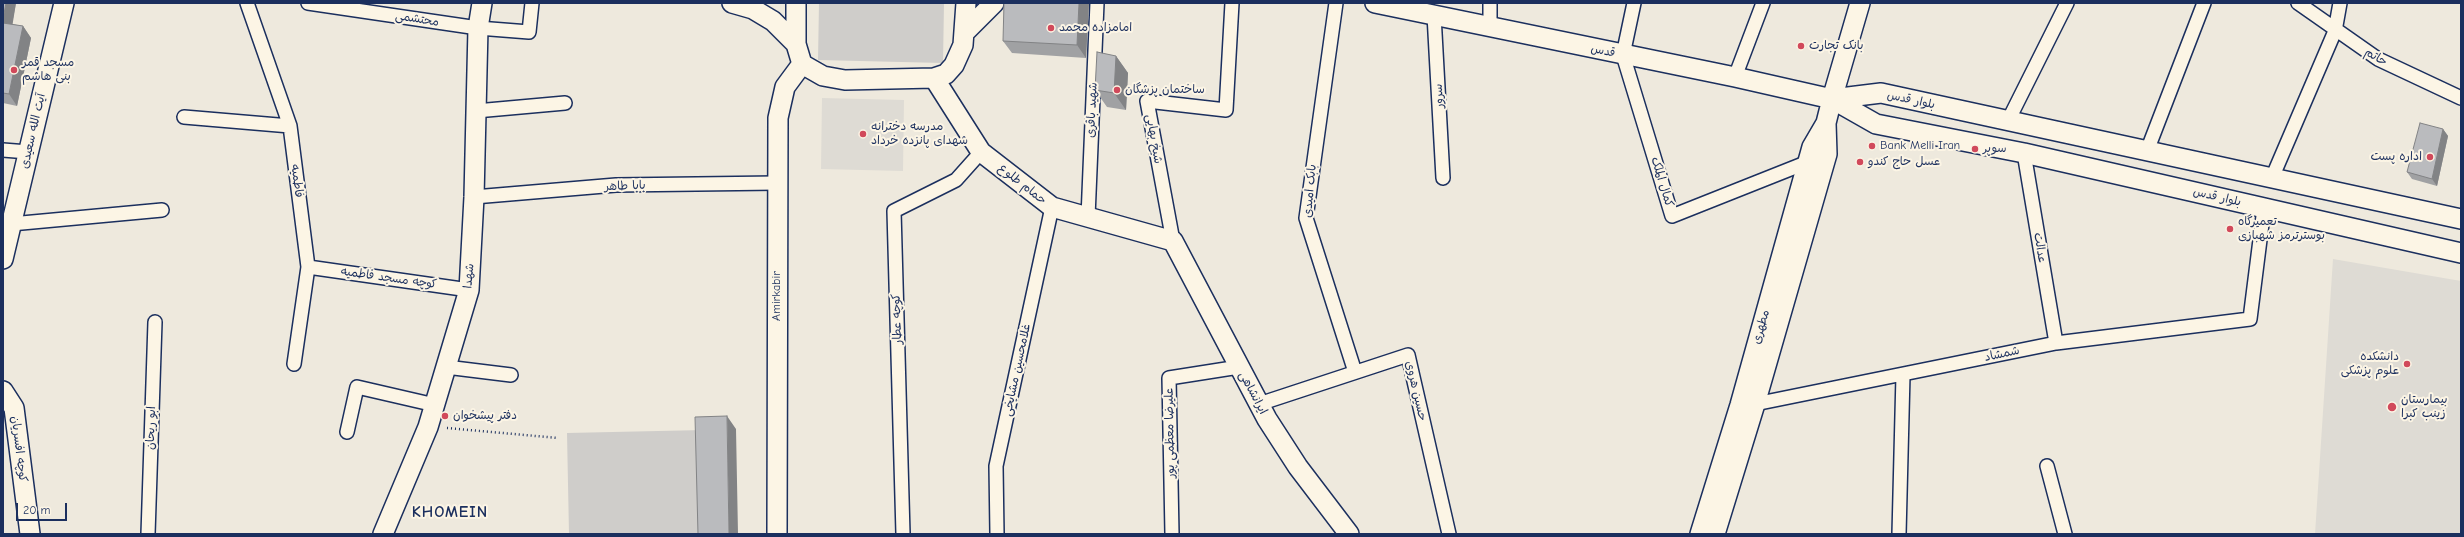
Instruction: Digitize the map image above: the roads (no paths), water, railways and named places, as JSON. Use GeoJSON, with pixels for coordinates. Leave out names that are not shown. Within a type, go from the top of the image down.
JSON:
{"type":"FeatureCollection","features":[{"type":"Feature","properties":{"kind":"main road","name":"آیت الله سعیدی"},"geometry":{"type":"LineString","coordinates":[[3,259],[64,3]]}},
{"type":"Feature","properties":{"kind":"main road","name":"شهدا"},"geometry":{"type":"LineString","coordinates":[[383,534],[428,427],[469,290],[474,197],[478,28],[482,3]]}},
{"type":"Feature","properties":{"kind":"main road"},"geometry":{"type":"LineString","coordinates":[[732,3],[753,9],[773,21],[796,44]]}},
{"type":"Feature","properties":{"kind":"main road"},"geometry":{"type":"LineString","coordinates":[[796,3],[796,44],[802,64],[823,76],[845,80],[934,78],[946,74],[954,65],[963,46],[966,3]]}},
{"type":"Feature","properties":{"kind":"main road"},"geometry":{"type":"LineString","coordinates":[[965,32],[994,3]]}},
{"type":"Feature","properties":{"kind":"main road","name":"قدس"},"geometry":{"type":"LineString","coordinates":[[1376,3],[1735,77],[1832,99]]}},
{"type":"Feature","properties":{"kind":"main road","name":"مطهری"},"geometry":{"type":"LineString","coordinates":[[1700,534],[1748,405],[1827,154],[1826,123],[1860,3]]}},
{"type":"Feature","properties":{"kind":"main road","name":"Amirkabir"},"geometry":{"type":"LineString","coordinates":[[777,534],[776,183],[778,118],[785,88],[802,64]]}},
{"type":"Feature","properties":{"kind":"main road","name":"حمام طلوع"},"geometry":{"type":"LineString","coordinates":[[934,78],[981,152],[1052,207],[1173,241]]}},
{"type":"Feature","properties":{"kind":"main road","name":"بلوار قدس"},"geometry":{"type":"LineString","coordinates":[[1832,99],[1881,93],[2461,219]]}},
{"type":"Feature","properties":{"kind":"main road","name":"بلوار قدس"},"geometry":{"type":"LineString","coordinates":[[1832,99],[1876,124],[2024,153],[2461,253]]}},
{"type":"Feature","properties":{"kind":"main road","name":"مطهری"},"geometry":{"type":"LineString","coordinates":[[1715,534],[1812,147],[1826,123]]}},
{"type":"Feature","properties":{"kind":"main road","name":"ایرانشاهی"},"geometry":{"type":"LineString","coordinates":[[1173,241],[1259,404],[1298,467],[1349,534]]}},
{"type":"Feature","properties":{"kind":"main road","name":"کوچه افسریان"},"geometry":{"type":"LineString","coordinates":[[3,391],[14,408],[30,534]]}},
{"type":"Feature","properties":{"kind":"street","name":"فاطمیه"},"geometry":{"type":"LineString","coordinates":[[247,3],[290,126],[308,267],[294,364]]}},
{"type":"Feature","properties":{"kind":"street","name":"محتشمی"},"geometry":{"type":"LineString","coordinates":[[308,3],[478,28],[529,32],[532,3]]}},
{"type":"Feature","properties":{"kind":"street","name":"شهید باقری"},"geometry":{"type":"LineString","coordinates":[[1088,217],[1098,3]]}},
{"type":"Feature","properties":{"kind":"street","name":"شیخ بهایی"},"geometry":{"type":"LineString","coordinates":[[1173,241],[1147,101],[1226,110],[1232,3]]}},
{"type":"Feature","properties":{"kind":"street","name":"بابک امیدی"},"geometry":{"type":"LineString","coordinates":[[1336,3],[1306,218],[1355,372]]}},
{"type":"Feature","properties":{"kind":"street"},"geometry":{"type":"LineString","coordinates":[[1490,3],[1490,27]]}},
{"type":"Feature","properties":{"kind":"street"},"geometry":{"type":"LineString","coordinates":[[1623,55],[1634,3]]}},
{"type":"Feature","properties":{"kind":"street"},"geometry":{"type":"LineString","coordinates":[[1735,77],[1763,3]]}},
{"type":"Feature","properties":{"kind":"street"},"geometry":{"type":"LineString","coordinates":[[2008,121],[2067,3]]}},
{"type":"Feature","properties":{"kind":"street"},"geometry":{"type":"LineString","coordinates":[[2147,151],[2204,3]]}},
{"type":"Feature","properties":{"kind":"street","name":"حاتم"},"geometry":{"type":"LineString","coordinates":[[2298,3],[2335,31],[2378,60],[2461,98]]}},
{"type":"Feature","properties":{"kind":"street"},"geometry":{"type":"LineString","coordinates":[[2272,178],[2335,31],[2340,3]]}},
{"type":"Feature","properties":{"kind":"street","name":"سرور"},"geometry":{"type":"LineString","coordinates":[[1434,15],[1443,178]]}},
{"type":"Feature","properties":{"kind":"street","name":"کمال الملک"},"geometry":{"type":"LineString","coordinates":[[1623,55],[1672,216],[1808,162]]}},
{"type":"Feature","properties":{"kind":"street"},"geometry":{"type":"LineString","coordinates":[[476,111],[565,103]]}},
{"type":"Feature","properties":{"kind":"street"},"geometry":{"type":"LineString","coordinates":[[184,118],[290,126]]}},
{"type":"Feature","properties":{"kind":"street"},"geometry":{"type":"LineString","coordinates":[[3,150],[28,152]]}},
{"type":"Feature","properties":{"kind":"street","name":"کوچه عطار"},"geometry":{"type":"LineString","coordinates":[[903,534],[894,211],[956,180],[981,152]]}},
{"type":"Feature","properties":{"kind":"street","name":"عدالت"},"geometry":{"type":"LineString","coordinates":[[2024,153],[2056,343]]}},
{"type":"Feature","properties":{"kind":"street","name":"بابا طاهر"},"geometry":{"type":"LineString","coordinates":[[474,197],[616,185],[776,183]]}},
{"type":"Feature","properties":{"kind":"street","name":"غلامحسین مشایخی"},"geometry":{"type":"LineString","coordinates":[[997,534],[996,466],[1052,207]]}},
{"type":"Feature","properties":{"kind":"street","name":"شمشاد"},"geometry":{"type":"LineString","coordinates":[[1748,405],[2056,343],[2250,319],[2264,208]]}},
{"type":"Feature","properties":{"kind":"street"},"geometry":{"type":"LineString","coordinates":[[11,224],[162,210]]}},
{"type":"Feature","properties":{"kind":"street","name":"کوچه مسجد فاطمیه"},"geometry":{"type":"LineString","coordinates":[[308,267],[469,290]]}},
{"type":"Feature","properties":{"kind":"street","name":"ابو ریحان"},"geometry":{"type":"LineString","coordinates":[[148,534],[155,322]]}},
{"type":"Feature","properties":{"kind":"street","name":"حسین هروی"},"geometry":{"type":"LineString","coordinates":[[1259,404],[1408,355],[1449,534]]}},
{"type":"Feature","properties":{"kind":"street"},"geometry":{"type":"LineString","coordinates":[[446,367],[511,374]]}},
{"type":"Feature","properties":{"kind":"street","name":"علیرضا معظمی پور"},"geometry":{"type":"LineString","coordinates":[[1172,534],[1169,378],[1239,367]]}},
{"type":"Feature","properties":{"kind":"street"},"geometry":{"type":"LineString","coordinates":[[1899,534],[1903,375]]}},
{"type":"Feature","properties":{"kind":"street"},"geometry":{"type":"LineString","coordinates":[[347,432],[357,386],[435,405]]}},
{"type":"Feature","properties":{"kind":"street"},"geometry":{"type":"LineString","coordinates":[[2047,466],[2065,534]]}},
{"type":"Feature","properties":{"kind":"place","name":"امامزاده محمد"},"geometry":{"type":"Point","coordinates":[1051,28]}},
{"type":"Feature","properties":{"kind":"place","name":"بانک تجارت"},"geometry":{"type":"Point","coordinates":[1801,46]}},
{"type":"Feature","properties":{"kind":"place","name":"مسجد قمر بنی هاشم"},"geometry":{"type":"Point","coordinates":[14,70]}},
{"type":"Feature","properties":{"kind":"place","name":"ساختمان پزشگان"},"geometry":{"type":"Point","coordinates":[1117,90]}},
{"type":"Feature","properties":{"kind":"place","name":"مدرسه دخترانه شهدای پانزده خرداد"},"geometry":{"type":"Point","coordinates":[863,134]}},
{"type":"Feature","properties":{"kind":"place","name":"Bank Melli Iran"},"geometry":{"type":"Point","coordinates":[1872,146]}},
{"type":"Feature","properties":{"kind":"place","name":"سوپر"},"geometry":{"type":"Point","coordinates":[1975,149]}},
{"type":"Feature","properties":{"kind":"place","name":"اداره پست"},"geometry":{"type":"Point","coordinates":[2430,157]}},
{"type":"Feature","properties":{"kind":"place","name":"عسل حاج کندو"},"geometry":{"type":"Point","coordinates":[1860,162]}},
{"type":"Feature","properties":{"kind":"place","name":"تعمیرگاه بوسترترمز شهبازی"},"geometry":{"type":"Point","coordinates":[2230,229]}},
{"type":"Feature","properties":{"kind":"place","name":"دانشکده علوم پزشکی"},"geometry":{"type":"Point","coordinates":[2407,364]}},
{"type":"Feature","properties":{"kind":"place","name":"بیمارستان زینب کبرا"},"geometry":{"type":"Point","coordinates":[2392,407]}},
{"type":"Feature","properties":{"kind":"place","name":"دفتر پیشخوان"},"geometry":{"type":"Point","coordinates":[445,416]}},
{"type":"Feature","properties":{"kind":"district","name":"KHOMEIN"},"geometry":{"type":"Point","coordinates":[450,512]}}]}
